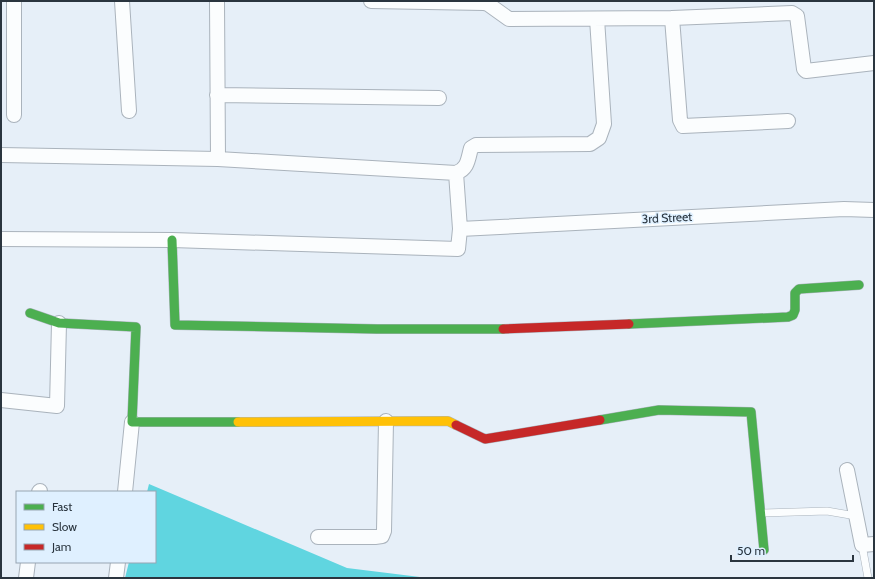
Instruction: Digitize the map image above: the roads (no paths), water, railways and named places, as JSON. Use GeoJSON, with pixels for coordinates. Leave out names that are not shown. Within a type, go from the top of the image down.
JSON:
{"type":"FeatureCollection","features":[{"type":"Feature","properties":{"kind":"street"},"geometry":{"type":"LineString","coordinates":[[14,1],[14,115]]}},
{"type":"Feature","properties":{"kind":"street"},"geometry":{"type":"LineString","coordinates":[[122,1],[129,111]]}},
{"type":"Feature","properties":{"kind":"street"},"geometry":{"type":"LineString","coordinates":[[217,1],[218,159]]}},
{"type":"Feature","properties":{"kind":"street"},"geometry":{"type":"LineString","coordinates":[[371,1],[484,3],[488,4],[508,20],[672,18],[794,13],[796,16],[804,69],[806,71],[874,64]]}},
{"type":"Feature","properties":{"kind":"street"},"geometry":{"type":"LineString","coordinates":[[672,18],[680,120],[683,126],[788,121]]}},
{"type":"Feature","properties":{"kind":"street"},"geometry":{"type":"LineString","coordinates":[[1,155],[218,159],[456,173],[466,167],[471,148],[476,145],[590,144],[599,138],[604,124],[597,19]]}},
{"type":"Feature","properties":{"kind":"street"},"geometry":{"type":"LineString","coordinates":[[218,95],[439,98]]}},
{"type":"Feature","properties":{"kind":"street"},"geometry":{"type":"LineString","coordinates":[[1,239],[172,240],[458,250],[460,229],[456,173]]}},
{"type":"Feature","properties":{"kind":"street","name":"3rd Street"},"geometry":{"type":"LineString","coordinates":[[460,229],[844,209],[874,210]]}},
{"type":"Feature","properties":{"kind":"street"},"geometry":{"type":"LineString","coordinates":[[172,240],[175,325],[377,329],[525,328],[788,317],[793,315],[796,310],[795,293],[799,289],[858,285]]}},
{"type":"Feature","properties":{"kind":"street"},"geometry":{"type":"LineString","coordinates":[[30,314],[59,323],[136,327],[132,422],[125,491]]}},
{"type":"Feature","properties":{"kind":"street"},"geometry":{"type":"LineString","coordinates":[[1,400],[57,406],[59,323]]}},
{"type":"Feature","properties":{"kind":"street"},"geometry":{"type":"LineString","coordinates":[[132,422],[448,421],[485,439],[659,410],[751,412],[764,550]]}},
{"type":"Feature","properties":{"kind":"street"},"geometry":{"type":"LineString","coordinates":[[318,537],[382,536],[384,531],[386,421]]}},
{"type":"Feature","properties":{"kind":"street"},"geometry":{"type":"LineString","coordinates":[[847,470],[856,516],[868,545]]}},
{"type":"Feature","properties":{"kind":"street"},"geometry":{"type":"LineString","coordinates":[[26,578],[28,563]]}},
{"type":"Feature","properties":{"kind":"street"},"geometry":{"type":"LineString","coordinates":[[116,578],[118,563]]}},
{"type":"Feature","properties":{"kind":"lane"},"geometry":{"type":"LineString","coordinates":[[761,514],[827,511],[856,516]]}},
{"type":"Feature","properties":{"kind":"lane"},"geometry":{"type":"LineString","coordinates":[[868,545],[868,578]]}},
{"type":"Feature","properties":{"kind":"water"},"geometry":{"type":"Polygon","coordinates":[[[149,484],[347,568],[428,578],[125,578],[129,563],[156,563],[156,491],[147,491],[149,484]]]}}]}
